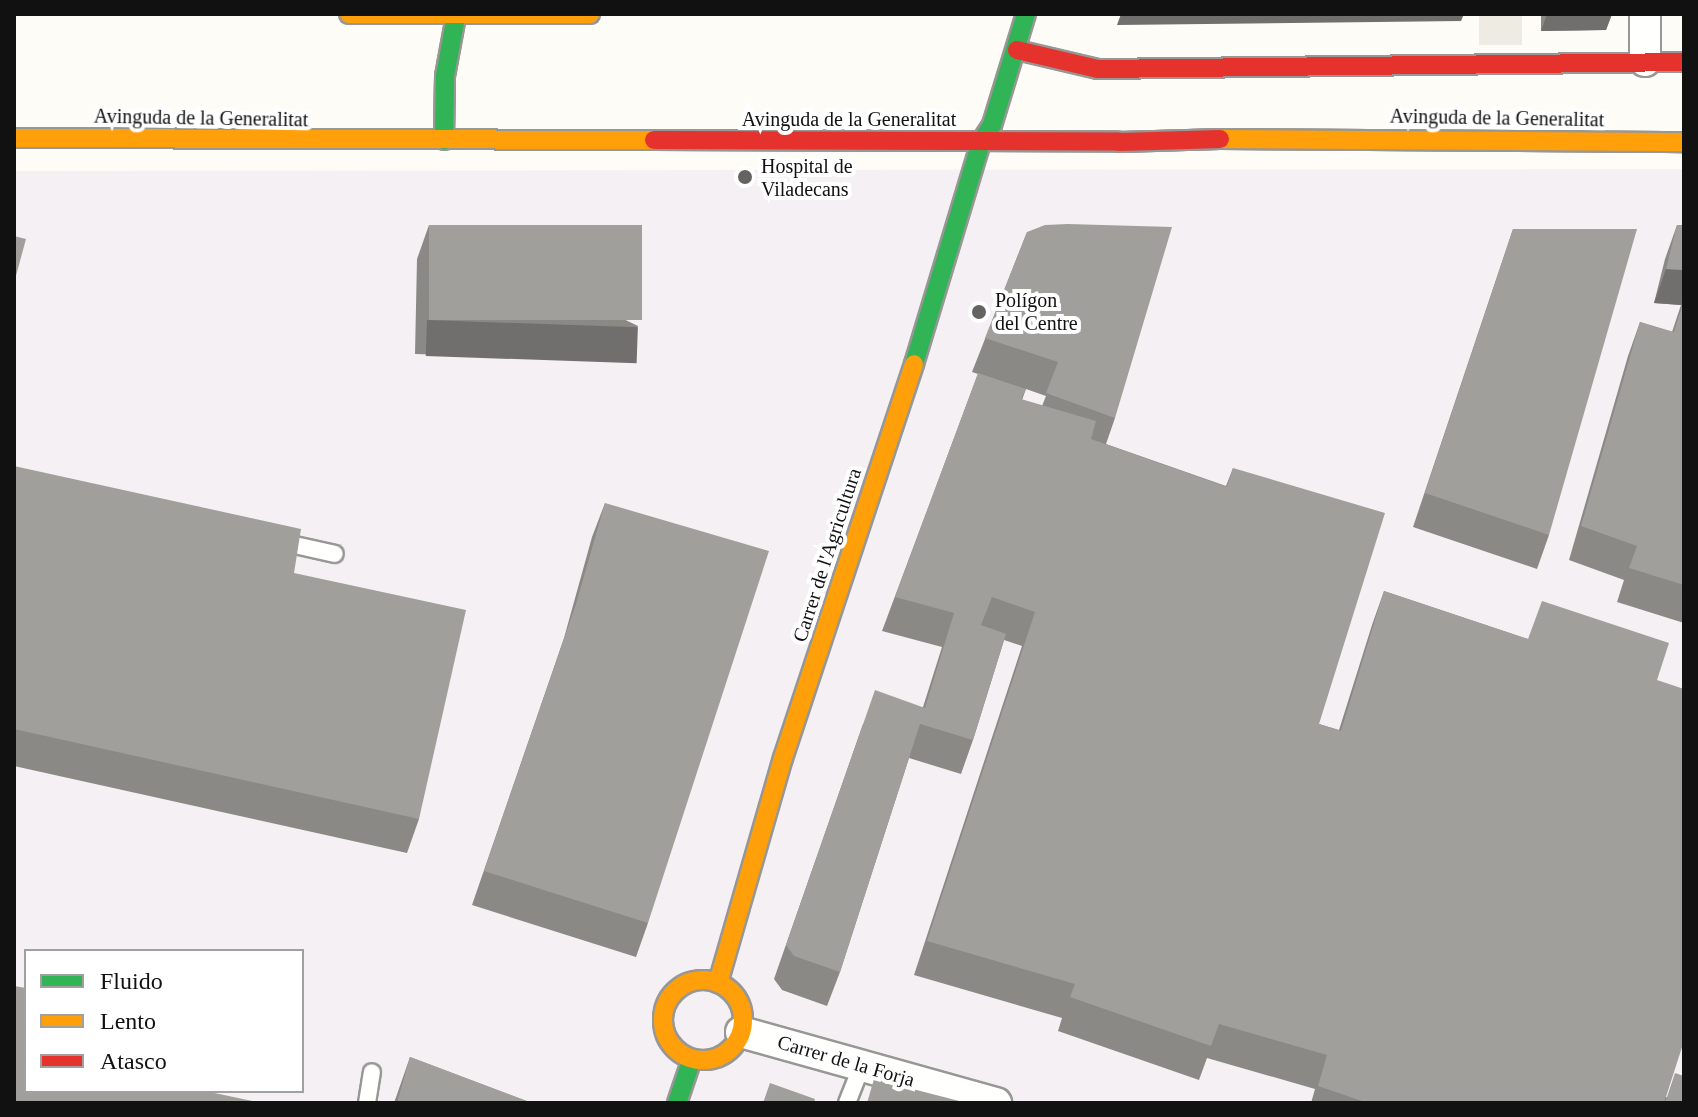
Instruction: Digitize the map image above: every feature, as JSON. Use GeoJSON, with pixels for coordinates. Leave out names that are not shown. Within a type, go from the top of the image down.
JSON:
{"type":"FeatureCollection","features":[{"type":"Feature","properties":{"kind":"street"},"geometry":{"type":"LineString","coordinates":[[349,14],[590,14]]}},
{"type":"Feature","properties":{"kind":"street","name":"Carrer de l'Agricultura"},"geometry":{"type":"LineString","coordinates":[[718,983],[783,758],[937,293],[981,142],[992,125],[1026,14]]}},
{"type":"Feature","properties":{"kind":"street"},"geometry":{"type":"LineString","coordinates":[[1645,14],[1645,61]]}},
{"type":"Feature","properties":{"kind":"street"},"geometry":{"type":"LineString","coordinates":[[444,140],[445,76],[456,15]]}},
{"type":"Feature","properties":{"kind":"street"},"geometry":{"type":"LineString","coordinates":[[1017,50],[1098,69],[1571,66],[1684,62]]}},
{"type":"Feature","properties":{"kind":"street","name":"Avinguda de la Generalitat"},"geometry":{"type":"LineString","coordinates":[[14,138],[680,138],[981,142],[1244,138],[1684,142]]}},
{"type":"Feature","properties":{"kind":"street"},"geometry":{"type":"LineString","coordinates":[[705,979],[718,983],[728,989],[741,1008],[741,1032],[736,1043],[717,1058],[692,1059],[671,1044],[665,1033],[664,1007],[680,986],[705,979]]}},
{"type":"Feature","properties":{"kind":"street","name":"Carrer de la Forja"},"geometry":{"type":"LineString","coordinates":[[741,1032],[996,1103]]}},
{"type":"Feature","properties":{"kind":"street"},"geometry":{"type":"LineString","coordinates":[[677,1103],[692,1059]]}},
{"type":"Feature","properties":{"kind":"lane"},"geometry":{"type":"LineString","coordinates":[[258,537],[335,554]]}},
{"type":"Feature","properties":{"kind":"lane"},"geometry":{"type":"LineString","coordinates":[[847,1103],[862,1065]]}},
{"type":"Feature","properties":{"kind":"lane"},"geometry":{"type":"LineString","coordinates":[[367,1103],[372,1072]]}},
{"type":"Feature","properties":{"kind":"shaded area"},"geometry":{"type":"Polygon","coordinates":[[[1479,14],[1522,14],[1522,45],[1479,45],[1479,14]]]}},
{"type":"Feature","properties":{"kind":"shaded area"},"geometry":{"type":"Polygon","coordinates":[[[1684,169],[1684,1103],[14,1103],[14,171],[1684,169]]]}},
{"type":"Feature","properties":{"kind":"building"},"geometry":{"type":"Polygon","coordinates":[[[429,225],[642,225],[642,320],[429,320],[429,225]]]}},
{"type":"Feature","properties":{"kind":"building"},"geometry":{"type":"Polygon","coordinates":[[[1045,225],[1172,227],[1115,418],[1046,393],[1058,362],[985,338],[1027,232],[1045,225]]]}},
{"type":"Feature","properties":{"kind":"building"},"geometry":{"type":"Polygon","coordinates":[[[1677,225],[1684,225],[1684,270],[1666,269],[1677,225]]]}},
{"type":"Feature","properties":{"kind":"building"},"geometry":{"type":"Polygon","coordinates":[[[1513,229],[1637,229],[1549,535],[1425,493],[1513,229]]]}},
{"type":"Feature","properties":{"kind":"building"},"geometry":{"type":"Polygon","coordinates":[[[14,236],[26,239],[14,283],[14,236]]]}},
{"type":"Feature","properties":{"kind":"building"},"geometry":{"type":"Polygon","coordinates":[[[1684,300],[1684,585],[1629,568],[1637,546],[1581,526],[1640,322],[1674,332],[1684,300]]]}},
{"type":"Feature","properties":{"kind":"building"},"geometry":{"type":"Polygon","coordinates":[[[978,373],[1026,389],[1021,399],[1096,421],[1091,439],[1227,487],[1233,468],[1385,513],[1319,724],[1341,731],[1384,591],[1528,639],[1542,601],[1669,643],[1657,680],[1684,689],[1684,1041],[1664,1103],[1368,1103],[1318,1086],[1327,1055],[1219,1024],[1211,1046],[1070,997],[1075,984],[927,941],[1035,612],[992,597],[981,625],[1006,634],[973,740],[920,724],[840,972],[794,956],[786,945],[875,690],[925,708],[954,613],[895,597],[978,373]]]}},
{"type":"Feature","properties":{"kind":"building"},"geometry":{"type":"Polygon","coordinates":[[[14,466],[301,529],[294,573],[466,610],[419,819],[14,729],[14,466]]]}},
{"type":"Feature","properties":{"kind":"building"},"geometry":{"type":"Polygon","coordinates":[[[605,503],[769,551],[648,923],[484,871],[576,604],[605,503]]]}},
{"type":"Feature","properties":{"kind":"building"},"geometry":{"type":"Polygon","coordinates":[[[14,986],[24,988],[24,1093],[214,1093],[262,1103],[14,1103],[14,986]]]}},
{"type":"Feature","properties":{"kind":"building"},"geometry":{"type":"Polygon","coordinates":[[[410,1057],[532,1103],[397,1103],[410,1057]]]}},
{"type":"Feature","properties":{"kind":"building"},"geometry":{"type":"Polygon","coordinates":[[[1675,1073],[1684,1076],[1684,1103],[1665,1103],[1675,1073]]]}},
{"type":"Feature","properties":{"kind":"building"},"geometry":{"type":"Polygon","coordinates":[[[874,1079],[967,1103],[867,1103],[874,1079]]]}},
{"type":"Feature","properties":{"kind":"building"},"geometry":{"type":"Polygon","coordinates":[[[770,1083],[815,1099],[814,1103],[763,1103],[770,1083]]]}},
{"type":"Feature","properties":{"kind":"traffic: fast"},"geometry":{"type":"LineString","coordinates":[[914,364],[981,142],[992,125],[1026,14]]}},
{"type":"Feature","properties":{"kind":"traffic: fast"},"geometry":{"type":"LineString","coordinates":[[444,140],[445,76],[456,16]]}},
{"type":"Feature","properties":{"kind":"traffic: fast"},"geometry":{"type":"LineString","coordinates":[[677,1103],[692,1059]]}},
{"type":"Feature","properties":{"kind":"traffic: slow"},"geometry":{"type":"LineString","coordinates":[[349,14],[590,14]]}},
{"type":"Feature","properties":{"kind":"traffic: slow"},"geometry":{"type":"LineString","coordinates":[[14,138],[654,140]]}},
{"type":"Feature","properties":{"kind":"traffic: slow"},"geometry":{"type":"LineString","coordinates":[[1220,139],[1684,142]]}},
{"type":"Feature","properties":{"kind":"traffic: slow"},"geometry":{"type":"LineString","coordinates":[[718,983],[783,758],[914,364]]}},
{"type":"Feature","properties":{"kind":"traffic: slow"},"geometry":{"type":"LineString","coordinates":[[703,980],[718,983],[731,992],[740,1005],[743,1020],[740,1035],[731,1048],[718,1057],[703,1060],[688,1057],[675,1048],[666,1035],[663,1020],[666,1005],[675,992],[688,983],[703,980]]}},
{"type":"Feature","properties":{"kind":"traffic: jam"},"geometry":{"type":"LineString","coordinates":[[1017,50],[1098,69],[1684,62]]}},
{"type":"Feature","properties":{"kind":"traffic: jam"},"geometry":{"type":"LineString","coordinates":[[654,140],[1119,142],[1220,139]]}},
{"type":"Feature","properties":{"kind":"place","name":"Hospital de Viladecans"},"geometry":{"type":"Point","coordinates":[745,177]}},
{"type":"Feature","properties":{"kind":"place","name":"Polígon del Centre"},"geometry":{"type":"Point","coordinates":[979,312]}}]}
